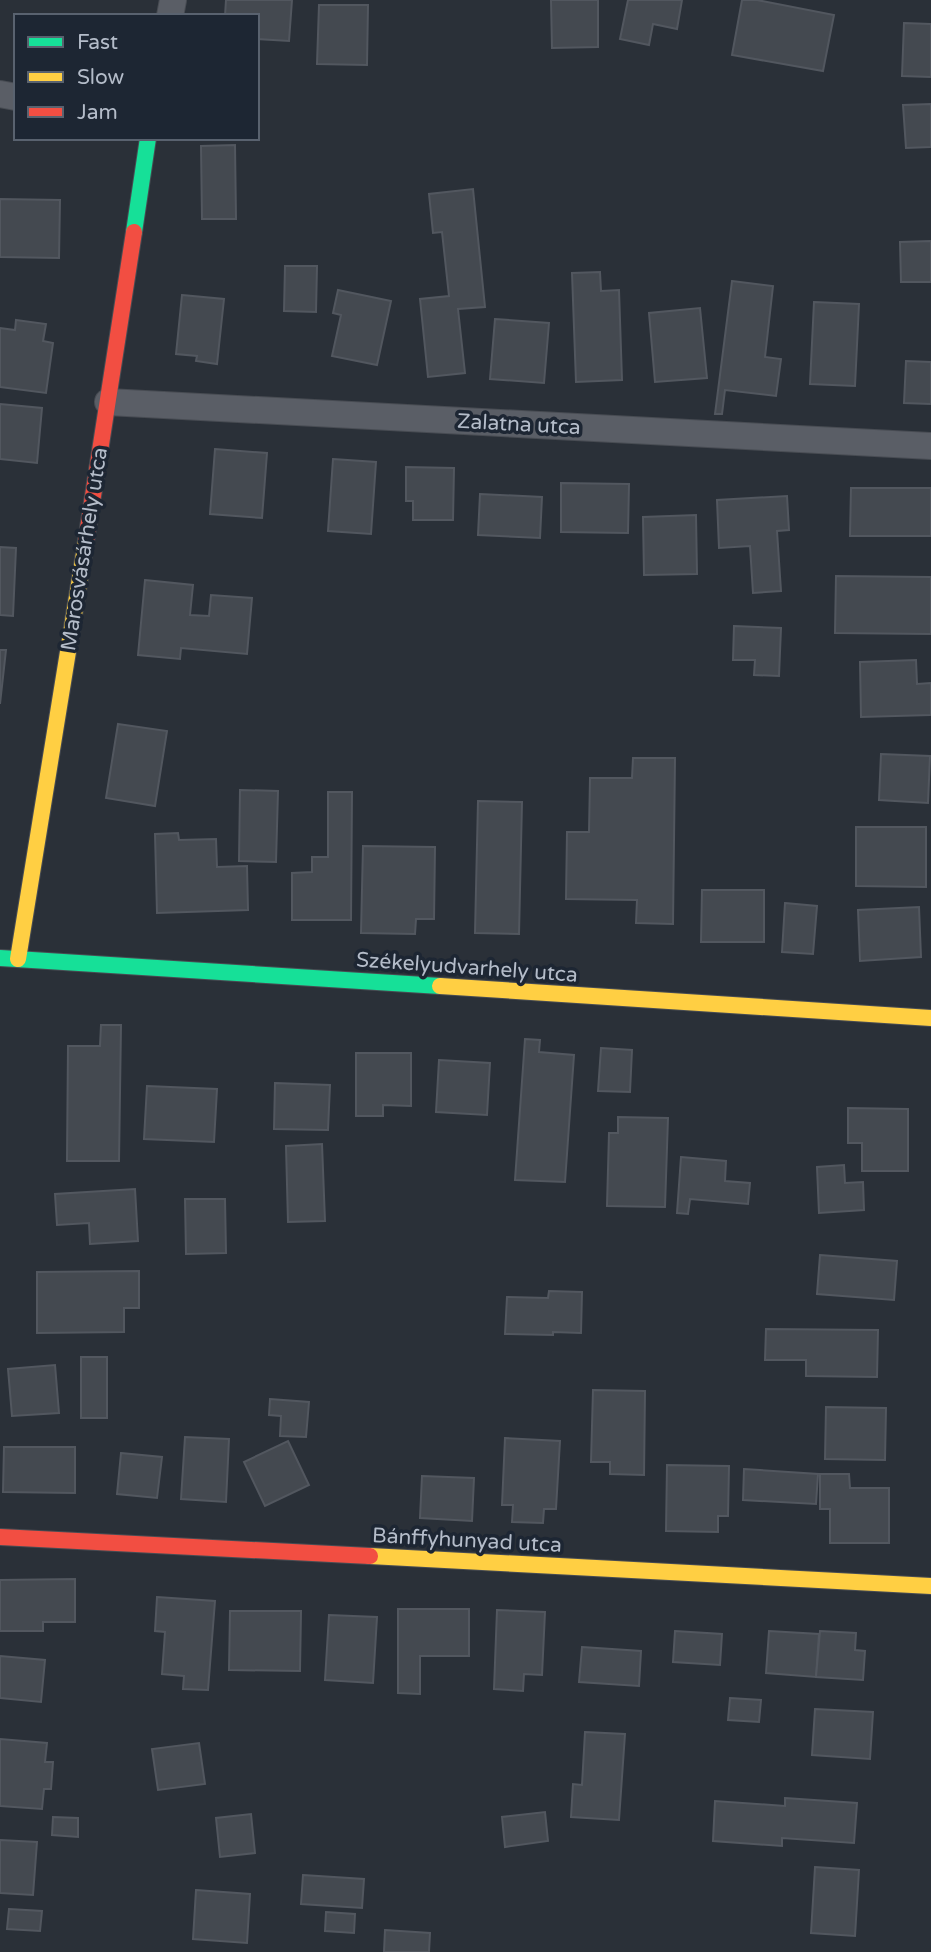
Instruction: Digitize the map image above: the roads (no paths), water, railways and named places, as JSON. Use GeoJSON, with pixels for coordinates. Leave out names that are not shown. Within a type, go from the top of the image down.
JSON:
{"type":"FeatureCollection","features":[{"type":"Feature","properties":{"kind":"street","name":"Marosvásárhely utca"},"geometry":{"type":"LineString","coordinates":[[18,960],[148,140]]}},
{"type":"Feature","properties":{"kind":"street","name":"Zalatna utca"},"geometry":{"type":"LineString","coordinates":[[108,402],[931,446]]}},
{"type":"Feature","properties":{"kind":"street","name":"Székelyudvarhely utca"},"geometry":{"type":"LineString","coordinates":[[0,958],[931,1018]]}},
{"type":"Feature","properties":{"kind":"street","name":"Bánffyhunyad utca"},"geometry":{"type":"LineString","coordinates":[[0,1537],[931,1586]]}}]}
